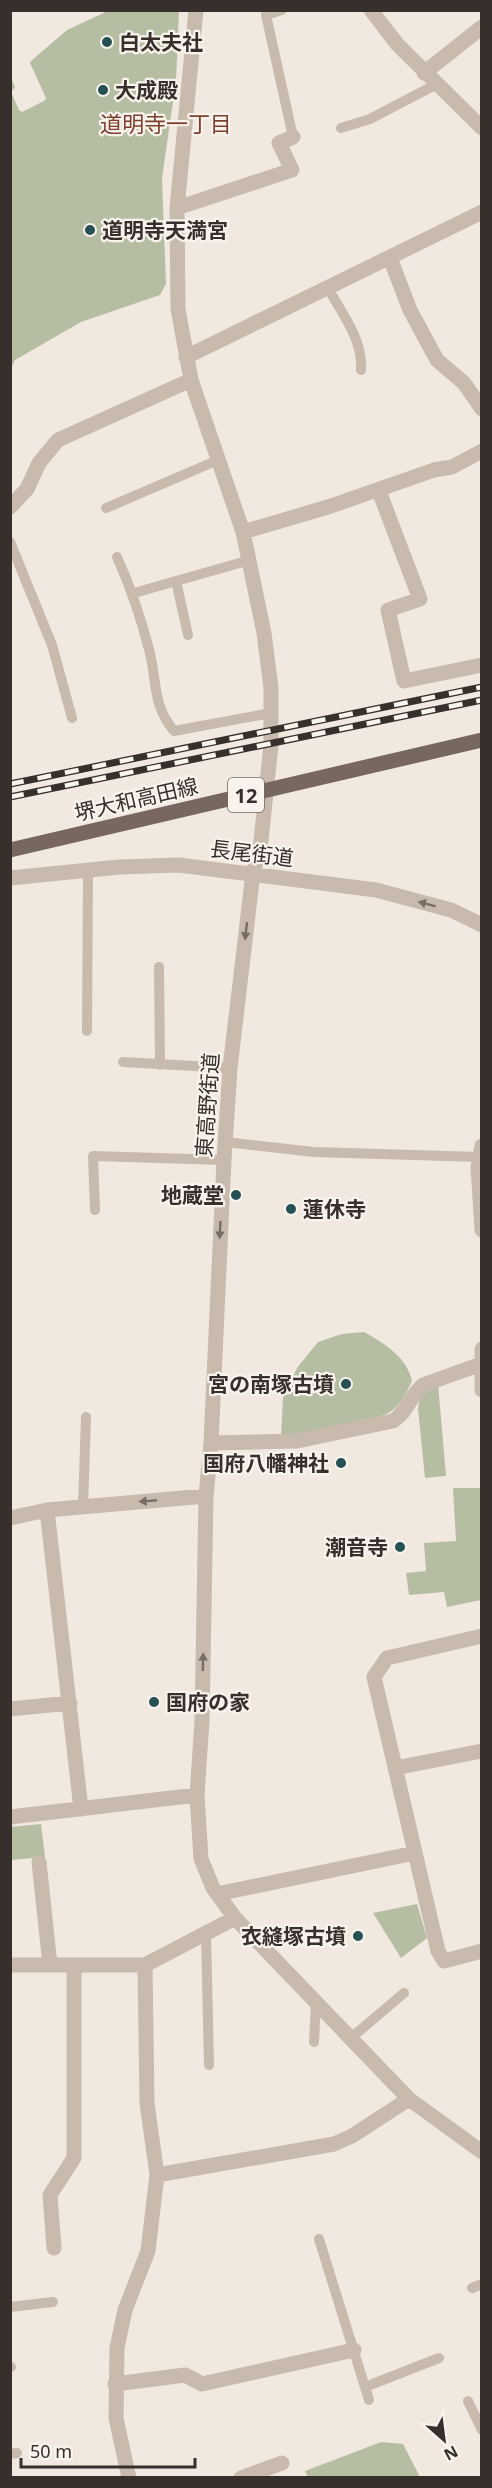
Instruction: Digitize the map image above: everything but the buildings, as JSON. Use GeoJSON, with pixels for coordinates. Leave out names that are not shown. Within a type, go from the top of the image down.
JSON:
{"type":"FeatureCollection","features":[{"type":"Feature","properties":{"kind":"main road","name":"堺大和高田線"},"geometry":{"type":"LineString","coordinates":[[10,850],[482,740]]}},
{"type":"Feature","properties":{"kind":"street","name":"東高野街道"},"geometry":{"type":"LineString","coordinates":[[196,10],[177,208],[178,309],[191,380],[243,532],[250,560],[264,633],[271,688],[271,745],[260,850],[253,873],[230,1068],[225,1142],[211,1443],[206,1496],[202,1721],[197,1795],[201,1859],[213,1888],[235,1918],[409,2099],[482,2152]]}},
{"type":"Feature","properties":{"kind":"street"},"geometry":{"type":"LineString","coordinates":[[371,10],[397,44],[435,85],[482,128]]}},
{"type":"Feature","properties":{"kind":"street"},"geometry":{"type":"LineString","coordinates":[[424,73],[482,27]]}},
{"type":"Feature","properties":{"kind":"street"},"geometry":{"type":"LineString","coordinates":[[177,208],[292,170],[279,143],[293,137]]}},
{"type":"Feature","properties":{"kind":"street"},"geometry":{"type":"LineString","coordinates":[[186,357],[482,212]]}},
{"type":"Feature","properties":{"kind":"street"},"geometry":{"type":"LineString","coordinates":[[390,258],[410,310],[437,360],[464,383],[482,409]]}},
{"type":"Feature","properties":{"kind":"street"},"geometry":{"type":"LineString","coordinates":[[10,507],[27,489],[39,463],[58,440],[191,380]]}},
{"type":"Feature","properties":{"kind":"street"},"geometry":{"type":"LineString","coordinates":[[243,532],[379,491],[434,470],[452,467],[482,452]]}},
{"type":"Feature","properties":{"kind":"street"},"geometry":{"type":"LineString","coordinates":[[379,491],[420,599],[388,610],[404,681],[482,665]]}},
{"type":"Feature","properties":{"kind":"street","name":"長尾街道"},"geometry":{"type":"LineString","coordinates":[[10,878],[88,870],[179,865],[376,890],[451,910],[482,925]]}},
{"type":"Feature","properties":{"kind":"street"},"geometry":{"type":"LineString","coordinates":[[481,1152],[482,1230]]}},
{"type":"Feature","properties":{"kind":"street"},"geometry":{"type":"LineString","coordinates":[[211,1443],[297,1441],[393,1421],[404,1414],[415,1392],[423,1384],[481,1356],[482,1389]]}},
{"type":"Feature","properties":{"kind":"street"},"geometry":{"type":"LineString","coordinates":[[10,1518],[47,1510],[206,1496]]}},
{"type":"Feature","properties":{"kind":"street"},"geometry":{"type":"LineString","coordinates":[[47,1510],[81,1809]]}},
{"type":"Feature","properties":{"kind":"street"},"geometry":{"type":"LineString","coordinates":[[482,1636],[387,1658],[375,1677],[438,1952],[444,1961],[482,1951]]}},
{"type":"Feature","properties":{"kind":"street"},"geometry":{"type":"LineString","coordinates":[[10,1709],[70,1703]]}},
{"type":"Feature","properties":{"kind":"street"},"geometry":{"type":"LineString","coordinates":[[395,1768],[482,1751]]}},
{"type":"Feature","properties":{"kind":"street"},"geometry":{"type":"LineString","coordinates":[[10,1817],[197,1795]]}},
{"type":"Feature","properties":{"kind":"street"},"geometry":{"type":"LineString","coordinates":[[217,1894],[415,1853]]}},
{"type":"Feature","properties":{"kind":"street"},"geometry":{"type":"LineString","coordinates":[[39,1862],[50,1965]]}},
{"type":"Feature","properties":{"kind":"street"},"geometry":{"type":"LineString","coordinates":[[10,1965],[145,1965],[235,1918]]}},
{"type":"Feature","properties":{"kind":"street"},"geometry":{"type":"LineString","coordinates":[[54,2248],[50,2194],[74,2158],[74,1965]]}},
{"type":"Feature","properties":{"kind":"street"},"geometry":{"type":"LineString","coordinates":[[129,2478],[116,2418],[117,2348],[124,2310],[148,2251],[157,2175],[147,2103],[145,1965]]}},
{"type":"Feature","properties":{"kind":"street"},"geometry":{"type":"LineString","coordinates":[[157,2175],[334,2144],[352,2136],[409,2099]]}},
{"type":"Feature","properties":{"kind":"street"},"geometry":{"type":"LineString","coordinates":[[115,2385],[185,2375],[202,2384],[354,2350]]}},
{"type":"Feature","properties":{"kind":"street"},"geometry":{"type":"LineString","coordinates":[[241,2478],[282,2463]]}},
{"type":"Feature","properties":{"kind":"lane"},"geometry":{"type":"LineString","coordinates":[[282,10],[266,15],[293,137]]}},
{"type":"Feature","properties":{"kind":"lane"},"geometry":{"type":"LineString","coordinates":[[341,128],[370,119],[435,85]]}},
{"type":"Feature","properties":{"kind":"lane"},"geometry":{"type":"LineString","coordinates":[[328,288],[358,342],[362,354],[361,370]]}},
{"type":"Feature","properties":{"kind":"lane"},"geometry":{"type":"LineString","coordinates":[[106,507],[218,460]]}},
{"type":"Feature","properties":{"kind":"lane"},"geometry":{"type":"LineString","coordinates":[[10,542],[52,645],[72,718]]}},
{"type":"Feature","properties":{"kind":"lane"},"geometry":{"type":"LineString","coordinates":[[117,557],[134,593],[162,717],[174,731],[271,712]]}},
{"type":"Feature","properties":{"kind":"lane"},"geometry":{"type":"LineString","coordinates":[[134,593],[250,560]]}},
{"type":"Feature","properties":{"kind":"lane"},"geometry":{"type":"LineString","coordinates":[[176,581],[188,635]]}},
{"type":"Feature","properties":{"kind":"lane"},"geometry":{"type":"LineString","coordinates":[[87,1030],[88,870]]}},
{"type":"Feature","properties":{"kind":"lane"},"geometry":{"type":"LineString","coordinates":[[159,968],[160,1065]]}},
{"type":"Feature","properties":{"kind":"lane"},"geometry":{"type":"LineString","coordinates":[[123,1062],[230,1068]]}},
{"type":"Feature","properties":{"kind":"lane"},"geometry":{"type":"LineString","coordinates":[[225,1142],[314,1152],[481,1152]]}},
{"type":"Feature","properties":{"kind":"lane"},"geometry":{"type":"LineString","coordinates":[[95,1210],[93,1156],[224,1160]]}},
{"type":"Feature","properties":{"kind":"lane"},"geometry":{"type":"LineString","coordinates":[[83,1507],[86,1417]]}},
{"type":"Feature","properties":{"kind":"lane"},"geometry":{"type":"LineString","coordinates":[[206,1933],[209,2066]]}},
{"type":"Feature","properties":{"kind":"lane"},"geometry":{"type":"LineString","coordinates":[[351,2038],[404,1993]]}},
{"type":"Feature","properties":{"kind":"lane"},"geometry":{"type":"LineString","coordinates":[[314,2042],[316,2002]]}},
{"type":"Feature","properties":{"kind":"lane"},"geometry":{"type":"LineString","coordinates":[[319,2240],[369,2400]]}},
{"type":"Feature","properties":{"kind":"lane"},"geometry":{"type":"LineString","coordinates":[[10,2307],[53,2302]]}},
{"type":"Feature","properties":{"kind":"lane"},"geometry":{"type":"LineString","coordinates":[[365,2388],[438,2358]]}},
{"type":"Feature","properties":{"kind":"lane"},"geometry":{"type":"LineString","coordinates":[[468,2401],[482,2430]]}},
{"type":"Feature","properties":{"kind":"green space","name":"道明寺天満宮"},"geometry":{"type":"Polygon","coordinates":[[[110,10],[179,11],[176,81],[162,178],[166,284],[160,295],[81,322],[15,360],[11,368],[11,92],[22,112],[44,101],[46,98],[30,63],[67,30],[110,10]]]}},
{"type":"Feature","properties":{"kind":"green space"},"geometry":{"type":"Polygon","coordinates":[[[11,78],[15,87],[11,92],[11,78]]]}},
{"type":"Feature","properties":{"kind":"green space"},"geometry":{"type":"Polygon","coordinates":[[[364,1332],[394,1352],[409,1372],[412,1381],[400,1402],[392,1411],[381,1416],[299,1435],[281,1436],[283,1398],[297,1368],[318,1342],[342,1334],[364,1332]]]}},
{"type":"Feature","properties":{"kind":"green space"},"geometry":{"type":"Polygon","coordinates":[[[438,1384],[446,1476],[425,1478],[418,1409],[420,1396],[438,1384]]]}},
{"type":"Feature","properties":{"kind":"green space"},"geometry":{"type":"Polygon","coordinates":[[[453,1488],[480,1488],[481,1600],[447,1607],[444,1592],[409,1595],[406,1573],[426,1571],[424,1543],[456,1541],[453,1488]]]}},
{"type":"Feature","properties":{"kind":"green space"},"geometry":{"type":"Polygon","coordinates":[[[41,1824],[45,1857],[11,1860],[11,1827],[41,1824]]]}},
{"type":"Feature","properties":{"kind":"green space"},"geometry":{"type":"Polygon","coordinates":[[[417,1904],[427,1938],[401,1958],[373,1913],[417,1904]]]}},
{"type":"Feature","properties":{"kind":"green space"},"geometry":{"type":"Polygon","coordinates":[[[381,2442],[403,2444],[420,2477],[308,2477],[305,2471],[381,2442]]]}},
{"type":"Feature","properties":{"kind":"railway"},"geometry":{"type":"LineString","coordinates":[[10,784],[482,687]]}},
{"type":"Feature","properties":{"kind":"railway"},"geometry":{"type":"LineString","coordinates":[[10,797],[482,700]]}},
{"type":"Feature","properties":{"kind":"place","name":"白太夫社"},"geometry":{"type":"Point","coordinates":[107,42]}},
{"type":"Feature","properties":{"kind":"place","name":"大成殿"},"geometry":{"type":"Point","coordinates":[103,90]}},
{"type":"Feature","properties":{"kind":"place","name":"道明寺天満宮"},"geometry":{"type":"Point","coordinates":[90,230]}},
{"type":"Feature","properties":{"kind":"place","name":"地蔵堂"},"geometry":{"type":"Point","coordinates":[236,1195]}},
{"type":"Feature","properties":{"kind":"place","name":"蓮休寺"},"geometry":{"type":"Point","coordinates":[291,1209]}},
{"type":"Feature","properties":{"kind":"place","name":"宮の南塚古墳"},"geometry":{"type":"Point","coordinates":[346,1384]}},
{"type":"Feature","properties":{"kind":"place","name":"国府八幡神社"},"geometry":{"type":"Point","coordinates":[341,1463]}},
{"type":"Feature","properties":{"kind":"place","name":"潮音寺"},"geometry":{"type":"Point","coordinates":[400,1547]}},
{"type":"Feature","properties":{"kind":"place","name":"国府の家"},"geometry":{"type":"Point","coordinates":[154,1702]}},
{"type":"Feature","properties":{"kind":"place","name":"衣縫塚古墳"},"geometry":{"type":"Point","coordinates":[358,1936]}},
{"type":"Feature","properties":{"kind":"district","name":"道明寺一丁目"},"geometry":{"type":"Point","coordinates":[166,123]}}]}
